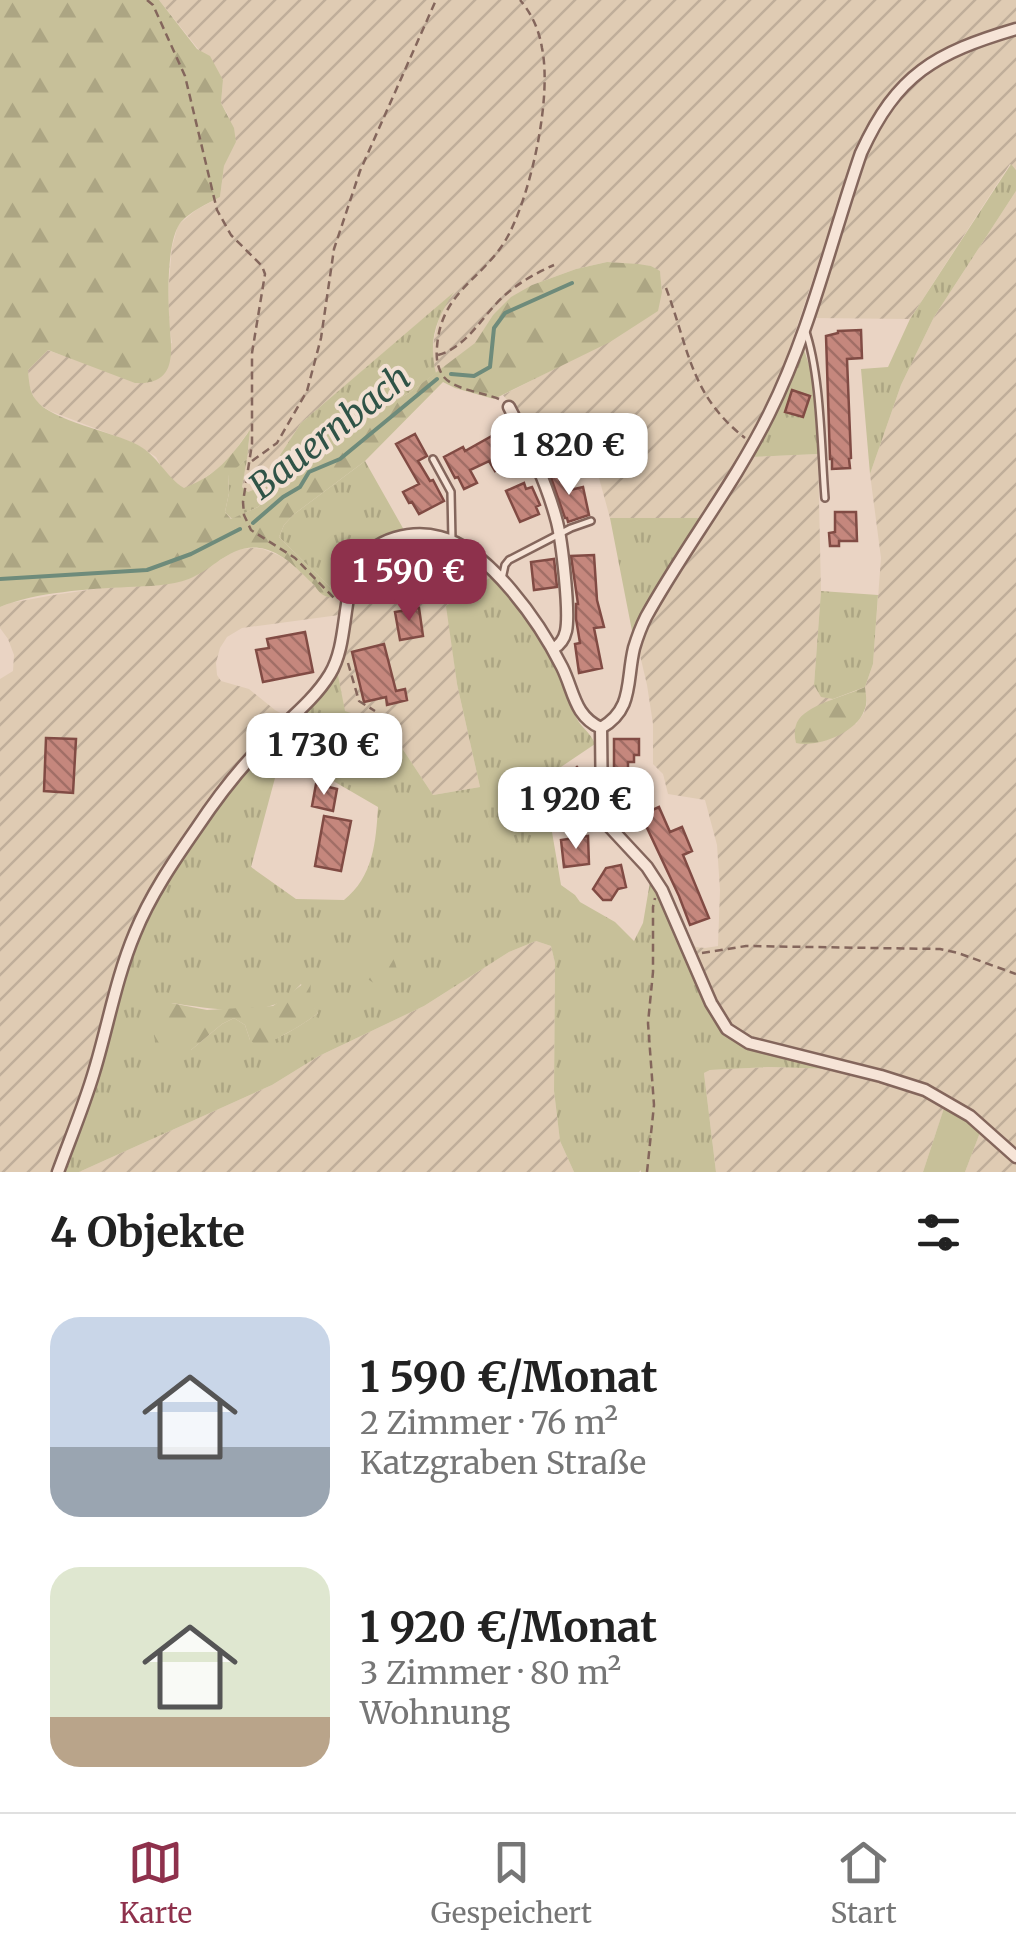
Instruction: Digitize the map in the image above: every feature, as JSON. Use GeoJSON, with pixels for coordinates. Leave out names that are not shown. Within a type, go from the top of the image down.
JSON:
{"type":"FeatureCollection","features":[{"type":"Feature","properties":{"kind":"street"},"geometry":{"type":"LineString","coordinates":[[601,728],[612,722],[625,702],[634,646],[646,617],[754,444],[771,410],[804,326],[860,154],[885,107],[921,70],[949,52],[1016,30]]}},
{"type":"Feature","properties":{"kind":"street"},"geometry":{"type":"LineString","coordinates":[[509,407],[546,489],[559,534],[566,632],[553,649]]}},
{"type":"Feature","properties":{"kind":"street"},"geometry":{"type":"LineString","coordinates":[[58,1172],[93,1075],[126,956],[147,907],[218,798],[328,678],[338,657],[346,604],[357,569],[378,546],[418,534],[433,535],[476,556],[502,582],[553,649],[582,716],[601,728]]}},
{"type":"Feature","properties":{"kind":"street"},"geometry":{"type":"LineString","coordinates":[[601,728],[602,814],[607,824],[633,848],[662,890],[727,1029],[766,1048],[926,1090],[970,1116],[1016,1157]]}},
{"type":"Feature","properties":{"kind":"lane"},"geometry":{"type":"LineString","coordinates":[[804,326],[811,347],[825,498]]}},
{"type":"Feature","properties":{"kind":"lane"},"geometry":{"type":"LineString","coordinates":[[433,459],[451,492],[452,541]]}},
{"type":"Feature","properties":{"kind":"lane"},"geometry":{"type":"LineString","coordinates":[[502,582],[510,560],[591,521]]}},
{"type":"Feature","properties":{"kind":"path"},"geometry":{"type":"LineString","coordinates":[[148,0],[186,76],[218,210],[232,235],[265,274],[252,353],[251,462],[244,515],[250,530],[294,558],[332,597],[346,604]]}},
{"type":"Feature","properties":{"kind":"path"},"geometry":{"type":"LineString","coordinates":[[251,462],[276,443],[307,391],[321,338],[334,249],[360,171],[436,0]]}},
{"type":"Feature","properties":{"kind":"path"},"geometry":{"type":"LineString","coordinates":[[509,407],[500,399],[448,380],[440,372],[437,356],[438,336],[447,308],[507,237],[526,189],[539,132],[545,73],[538,31],[523,1]]}},
{"type":"Feature","properties":{"kind":"path"},"geometry":{"type":"LineString","coordinates":[[437,356],[460,343],[514,288],[554,265]]}},
{"type":"Feature","properties":{"kind":"path"},"geometry":{"type":"LineString","coordinates":[[666,288],[698,382],[711,406],[754,444]]}},
{"type":"Feature","properties":{"kind":"path"},"geometry":{"type":"LineString","coordinates":[[338,657],[350,666],[359,701],[375,712]]}},
{"type":"Feature","properties":{"kind":"path"},"geometry":{"type":"LineString","coordinates":[[646,1172],[654,1104],[648,1022],[653,972],[652,906],[662,890]]}},
{"type":"Feature","properties":{"kind":"path"},"geometry":{"type":"LineString","coordinates":[[690,955],[746,946],[940,948],[1016,974]]}},
{"type":"Feature","properties":{"kind":"shaded area"},"geometry":{"type":"Polygon","coordinates":[[[159,0],[1016,0],[1016,24],[959,42],[920,65],[899,80],[871,119],[852,162],[782,371],[755,433],[702,518],[610,518],[591,449],[541,466],[503,395],[554,369],[662,292],[660,272],[651,266],[607,262],[532,285],[493,315],[476,343],[436,373],[432,359],[434,339],[440,314],[450,296],[301,423],[270,477],[260,488],[248,492],[242,487],[248,432],[226,463],[184,489],[164,472],[156,457],[136,444],[36,402],[28,369],[47,350],[93,366],[172,343],[169,282],[178,225],[220,197],[224,166],[236,142],[221,103],[223,80],[159,0]]]}},
{"type":"Feature","properties":{"kind":"shaded area"},"geometry":{"type":"Polygon","coordinates":[[[1016,34],[1016,170],[1010,164],[910,319],[812,318],[856,178],[881,121],[912,83],[934,66],[1016,34]]]}},
{"type":"Feature","properties":{"kind":"shaded area"},"geometry":{"type":"Polygon","coordinates":[[[1016,191],[1016,1151],[972,1112],[926,1086],[761,1042],[736,1030],[725,1018],[690,941],[696,947],[718,946],[717,845],[705,800],[668,794],[663,774],[653,764],[653,724],[639,651],[661,600],[751,457],[818,454],[821,591],[814,685],[821,696],[833,699],[809,711],[856,724],[867,703],[865,687],[873,664],[881,558],[870,474],[901,385],[934,317],[1016,191]]]}},
{"type":"Feature","properties":{"kind":"shaded area"},"geometry":{"type":"Polygon","coordinates":[[[407,539],[440,541],[456,548],[491,577],[447,607],[457,684],[480,787],[433,795],[392,733],[372,720],[344,711],[337,670],[359,575],[377,552],[407,539]]]}},
{"type":"Feature","properties":{"kind":"shaded area"},"geometry":{"type":"Polygon","coordinates":[[[253,548],[292,563],[325,596],[340,597],[339,615],[242,628],[227,637],[220,648],[216,663],[221,681],[249,689],[275,710],[288,713],[247,756],[141,907],[89,1074],[53,1172],[0,1172],[0,679],[13,671],[14,655],[0,628],[0,607],[54,595],[189,579],[238,549],[253,548]]]}},
{"type":"Feature","properties":{"kind":"shaded area"},"geometry":{"type":"Polygon","coordinates":[[[536,941],[551,946],[555,963],[554,1091],[560,1141],[574,1172],[79,1172],[272,1085],[319,1056],[424,1006],[509,952],[536,941]]]}},
{"type":"Feature","properties":{"kind":"shaded area"},"geometry":{"type":"Polygon","coordinates":[[[769,1067],[832,1069],[921,1092],[945,1105],[923,1172],[716,1172],[704,1073],[769,1067]]]}},
{"type":"Feature","properties":{"kind":"shaded area"},"geometry":{"type":"Polygon","coordinates":[[[981,1130],[1016,1161],[1016,1172],[965,1172],[981,1130]]]}},
{"type":"Feature","properties":{"kind":"green space"},"geometry":{"type":"Polygon","coordinates":[[[0,0],[159,0],[197,49],[210,56],[223,80],[221,103],[234,128],[236,142],[224,166],[220,197],[185,218],[176,230],[169,280],[171,350],[167,371],[150,382],[135,383],[48,350],[28,370],[32,393],[44,407],[138,445],[184,488],[222,465],[250,430],[247,459],[228,475],[225,512],[231,519],[258,507],[324,440],[409,393],[475,343],[493,315],[511,297],[532,285],[607,262],[651,266],[660,271],[662,292],[658,311],[610,342],[494,399],[443,382],[365,461],[293,515],[279,537],[340,597],[323,595],[286,559],[254,548],[234,552],[199,574],[175,583],[63,592],[0,607],[0,0]]]}},
{"type":"Feature","properties":{"kind":"green space"},"geometry":{"type":"Polygon","coordinates":[[[1011,164],[1016,170],[1016,191],[934,317],[901,385],[870,474],[861,369],[888,367],[910,319],[1011,164]]]}},
{"type":"Feature","properties":{"kind":"green space"},"geometry":{"type":"Polygon","coordinates":[[[454,292],[435,330],[436,373],[409,393],[324,440],[258,507],[232,519],[225,512],[228,474],[247,459],[242,487],[248,492],[260,487],[270,477],[301,423],[454,292]]]}},
{"type":"Feature","properties":{"kind":"green space"},"geometry":{"type":"Polygon","coordinates":[[[803,346],[812,375],[818,454],[751,457],[769,427],[803,346]]]}},
{"type":"Feature","properties":{"kind":"green space"},"geometry":{"type":"Polygon","coordinates":[[[365,461],[404,530],[379,539],[362,553],[340,597],[279,537],[293,515],[365,461]]]}},
{"type":"Feature","properties":{"kind":"green space"},"geometry":{"type":"Polygon","coordinates":[[[610,518],[702,518],[647,605],[633,636],[610,518]]]}},
{"type":"Feature","properties":{"kind":"green space"},"geometry":{"type":"Polygon","coordinates":[[[491,577],[546,648],[574,714],[595,744],[549,775],[552,832],[561,885],[580,902],[615,922],[634,941],[643,923],[650,882],[726,1033],[832,1069],[769,1067],[704,1073],[716,1172],[574,1172],[560,1141],[554,1091],[555,963],[551,946],[536,941],[509,952],[424,1006],[319,1056],[272,1085],[79,1172],[63,1172],[135,940],[160,891],[221,799],[318,699],[337,670],[345,711],[372,720],[392,733],[433,795],[480,787],[457,684],[446,606],[491,577]],[[285,753],[251,867],[296,899],[344,900],[367,870],[378,807],[285,753]],[[301,984],[280,1002],[264,1008],[224,1010],[171,1003],[191,1050],[234,1018],[245,1025],[250,1040],[269,1040],[318,1013],[301,984]]]}},
{"type":"Feature","properties":{"kind":"green space"},"geometry":{"type":"Polygon","coordinates":[[[821,591],[878,595],[873,664],[865,687],[833,699],[821,697],[814,685],[821,591]]]}},
{"type":"Feature","properties":{"kind":"green space"},"geometry":{"type":"Polygon","coordinates":[[[865,687],[865,708],[853,726],[825,741],[796,743],[796,725],[804,714],[865,687]]]}},
{"type":"Feature","properties":{"kind":"green space"},"geometry":{"type":"Polygon","coordinates":[[[383,948],[393,958],[398,975],[398,980],[387,988],[367,978],[361,964],[361,958],[372,950],[383,948]]]}},
{"type":"Feature","properties":{"kind":"green space"},"geometry":{"type":"Polygon","coordinates":[[[311,978],[310,1002],[318,1013],[259,1048],[250,1040],[245,1025],[234,1018],[191,1050],[167,1052],[155,1043],[159,1010],[171,1003],[207,1010],[273,1006],[311,978]]]}},
{"type":"Feature","properties":{"kind":"green space"},"geometry":{"type":"Polygon","coordinates":[[[945,1105],[981,1130],[965,1172],[923,1172],[945,1105]]]}},
{"type":"Feature","properties":{"kind":"building"},"geometry":{"type":"Polygon","coordinates":[[[861,330],[862,358],[847,359],[850,468],[832,469],[826,336],[861,330]]]}},
{"type":"Feature","properties":{"kind":"building"},"geometry":{"type":"Polygon","coordinates":[[[792,390],[810,396],[803,417],[785,412],[792,390]]]}},
{"type":"Feature","properties":{"kind":"building"},"geometry":{"type":"Polygon","coordinates":[[[499,432],[514,460],[495,471],[489,461],[470,470],[477,483],[464,489],[444,457],[463,447],[465,451],[499,432]]]}},
{"type":"Feature","properties":{"kind":"building"},"geometry":{"type":"Polygon","coordinates":[[[415,434],[427,456],[418,461],[444,501],[419,514],[403,492],[419,484],[396,444],[415,434]]]}},
{"type":"Feature","properties":{"kind":"building"},"geometry":{"type":"Polygon","coordinates":[[[557,467],[560,481],[567,480],[570,490],[583,487],[589,515],[568,522],[565,518],[548,469],[557,467]]]}},
{"type":"Feature","properties":{"kind":"building"},"geometry":{"type":"Polygon","coordinates":[[[524,483],[526,489],[532,487],[540,505],[536,507],[539,514],[520,522],[506,491],[524,483]]]}},
{"type":"Feature","properties":{"kind":"building"},"geometry":{"type":"Polygon","coordinates":[[[835,512],[856,512],[857,541],[839,541],[839,546],[830,546],[835,512]]]}},
{"type":"Feature","properties":{"kind":"building"},"geometry":{"type":"Polygon","coordinates":[[[594,555],[597,600],[604,627],[594,628],[602,668],[579,673],[575,644],[580,643],[578,604],[571,556],[594,555]]]}},
{"type":"Feature","properties":{"kind":"building"},"geometry":{"type":"Polygon","coordinates":[[[554,559],[557,587],[534,590],[531,562],[554,559]]]}},
{"type":"Feature","properties":{"kind":"building"},"geometry":{"type":"Polygon","coordinates":[[[419,608],[423,636],[400,640],[395,612],[419,608]]]}},
{"type":"Feature","properties":{"kind":"building"},"geometry":{"type":"Polygon","coordinates":[[[305,632],[313,672],[263,682],[256,650],[269,648],[267,639],[305,632]]]}},
{"type":"Feature","properties":{"kind":"building"},"geometry":{"type":"Polygon","coordinates":[[[384,644],[396,691],[405,689],[407,700],[387,705],[386,697],[364,702],[352,652],[384,644]]]}},
{"type":"Feature","properties":{"kind":"building"},"geometry":{"type":"Polygon","coordinates":[[[46,738],[76,739],[73,793],[44,791],[46,738]]]}},
{"type":"Feature","properties":{"kind":"building"},"geometry":{"type":"Polygon","coordinates":[[[614,739],[639,739],[639,755],[634,755],[634,762],[628,762],[628,780],[639,785],[639,817],[630,821],[622,802],[614,802],[614,739]]]}},
{"type":"Feature","properties":{"kind":"building"},"geometry":{"type":"Polygon","coordinates":[[[577,767],[591,783],[569,802],[559,783],[577,767]]]}},
{"type":"Feature","properties":{"kind":"building"},"geometry":{"type":"Polygon","coordinates":[[[316,784],[337,789],[333,811],[312,806],[316,784]]]}},
{"type":"Feature","properties":{"kind":"building"},"geometry":{"type":"Polygon","coordinates":[[[659,807],[670,832],[682,827],[692,851],[683,855],[709,918],[690,925],[641,815],[659,807]]]}},
{"type":"Feature","properties":{"kind":"building"},"geometry":{"type":"Polygon","coordinates":[[[324,816],[351,821],[341,871],[315,866],[324,816]]]}},
{"type":"Feature","properties":{"kind":"building"},"geometry":{"type":"Polygon","coordinates":[[[588,836],[589,864],[564,867],[561,840],[588,836]]]}},
{"type":"Feature","properties":{"kind":"building"},"geometry":{"type":"Polygon","coordinates":[[[621,865],[626,887],[618,889],[611,900],[603,900],[593,889],[606,868],[621,865]]]}},
{"type":"Feature","properties":{"kind":"waterway","name":"Bauernbach"},"geometry":{"type":"LineString","coordinates":[[451,374],[474,376],[490,367],[494,328],[505,313],[572,283]]}},
{"type":"Feature","properties":{"kind":"waterway","name":"Bauernbach"},"geometry":{"type":"LineString","coordinates":[[253,523],[300,487],[309,472],[340,459],[437,379]]}},
{"type":"Feature","properties":{"kind":"waterway","name":"Bauernbach"},"geometry":{"type":"LineString","coordinates":[[0,579],[147,570],[191,554],[240,529]]}}]}
